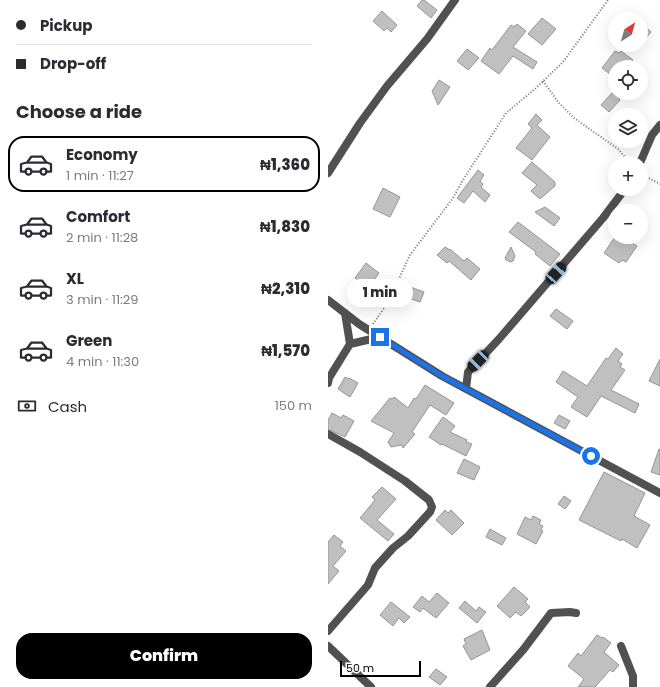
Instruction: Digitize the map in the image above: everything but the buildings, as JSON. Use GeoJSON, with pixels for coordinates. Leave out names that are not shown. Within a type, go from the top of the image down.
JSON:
{"type":"FeatureCollection","features":[{"type":"Feature","properties":{"kind":"street"},"geometry":{"type":"LineString","coordinates":[[328,173],[360,123],[387,86],[427,39],[455,0]]}},
{"type":"Feature","properties":{"kind":"street"},"geometry":{"type":"LineString","coordinates":[[643,156],[652,135],[660,125]]}},
{"type":"Feature","properties":{"kind":"street"},"geometry":{"type":"LineString","coordinates":[[466,389],[468,372],[499,339],[603,218],[620,196]]}},
{"type":"Feature","properties":{"kind":"street"},"geometry":{"type":"LineString","coordinates":[[328,300],[369,330],[442,376],[660,493]]}},
{"type":"Feature","properties":{"kind":"street"},"geometry":{"type":"LineString","coordinates":[[328,383],[329,378],[350,344],[345,313]]}},
{"type":"Feature","properties":{"kind":"street"},"geometry":{"type":"LineString","coordinates":[[350,344],[380,337]]}},
{"type":"Feature","properties":{"kind":"street"},"geometry":{"type":"LineString","coordinates":[[328,434],[360,452],[405,481],[429,500],[432,507],[430,512],[408,536],[393,548],[375,568],[368,585],[328,631]]}},
{"type":"Feature","properties":{"kind":"street"},"geometry":{"type":"LineString","coordinates":[[490,687],[523,650],[552,613],[576,613]]}},
{"type":"Feature","properties":{"kind":"street"},"geometry":{"type":"LineString","coordinates":[[328,646],[371,687]]}},
{"type":"Feature","properties":{"kind":"street"},"geometry":{"type":"LineString","coordinates":[[621,646],[633,676],[633,687]]}},
{"type":"Feature","properties":{"kind":"path"},"geometry":{"type":"LineString","coordinates":[[369,330],[387,304],[410,255],[453,198],[506,113],[544,81],[563,62],[608,0]]}},
{"type":"Feature","properties":{"kind":"path"},"geometry":{"type":"LineString","coordinates":[[544,81],[559,102],[574,118],[618,149],[624,156]]}},
{"type":"Feature","properties":{"kind":"path"},"geometry":{"type":"LineString","coordinates":[[648,178],[660,184]]}},
{"type":"Feature","properties":{"kind":"route"},"geometry":{"type":"LineString","coordinates":[[380,337],[442,376],[591,456]]}}]}
